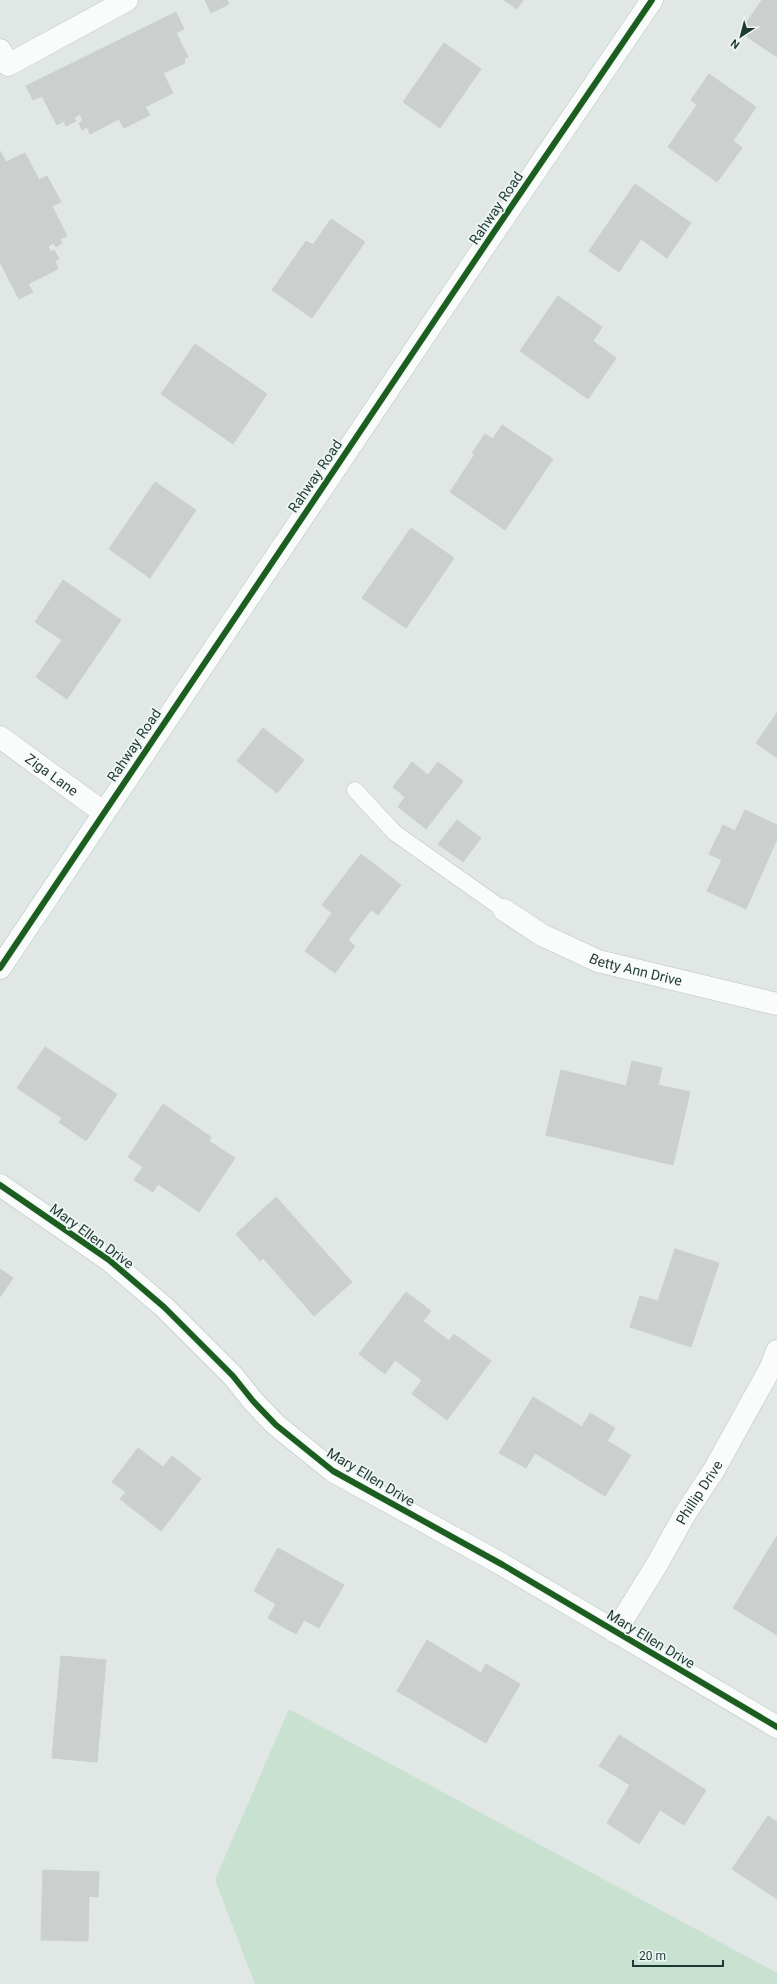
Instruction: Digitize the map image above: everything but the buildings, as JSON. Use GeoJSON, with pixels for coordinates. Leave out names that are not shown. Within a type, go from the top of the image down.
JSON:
{"type":"FeatureCollection","features":[{"type":"Feature","properties":{"kind":"street"},"geometry":{"type":"LineString","coordinates":[[0,50],[8,65],[127,0]]}},
{"type":"Feature","properties":{"kind":"street","name":"Rahway Road"},"geometry":{"type":"LineString","coordinates":[[0,968],[103,812],[652,0]]}},
{"type":"Feature","properties":{"kind":"street","name":"Ziga Lane"},"geometry":{"type":"LineString","coordinates":[[0,737],[103,812]]}},
{"type":"Feature","properties":{"kind":"street","name":"Betty Ann Drive"},"geometry":{"type":"LineString","coordinates":[[504,910],[542,934],[598,961],[777,1004]]}},
{"type":"Feature","properties":{"kind":"street","name":"Mary Ellen Drive"},"geometry":{"type":"LineString","coordinates":[[0,1185],[109,1260],[164,1307],[233,1376],[253,1401],[276,1425],[333,1472],[503,1565],[777,1727]]}},
{"type":"Feature","properties":{"kind":"street","name":"Phillip Drive"},"geometry":{"type":"LineString","coordinates":[[616,1632],[656,1566],[685,1514],[714,1470],[771,1367],[777,1352]]}},
{"type":"Feature","properties":{"kind":"lane"},"geometry":{"type":"LineString","coordinates":[[355,790],[395,833],[504,910]]}},
{"type":"Feature","properties":{"kind":"green space"},"geometry":{"type":"Polygon","coordinates":[[[289,1709],[777,1973],[777,1984],[255,1984],[215,1880],[289,1709]]]}},
{"type":"Feature","properties":{"kind":"cycle path"},"geometry":{"type":"LineString","coordinates":[[0,968],[494,232],[652,0]]}},
{"type":"Feature","properties":{"kind":"cycle path"},"geometry":{"type":"LineString","coordinates":[[0,1185],[109,1260],[164,1307],[233,1376],[253,1401],[276,1425],[333,1471],[503,1565],[777,1727]]}}]}
